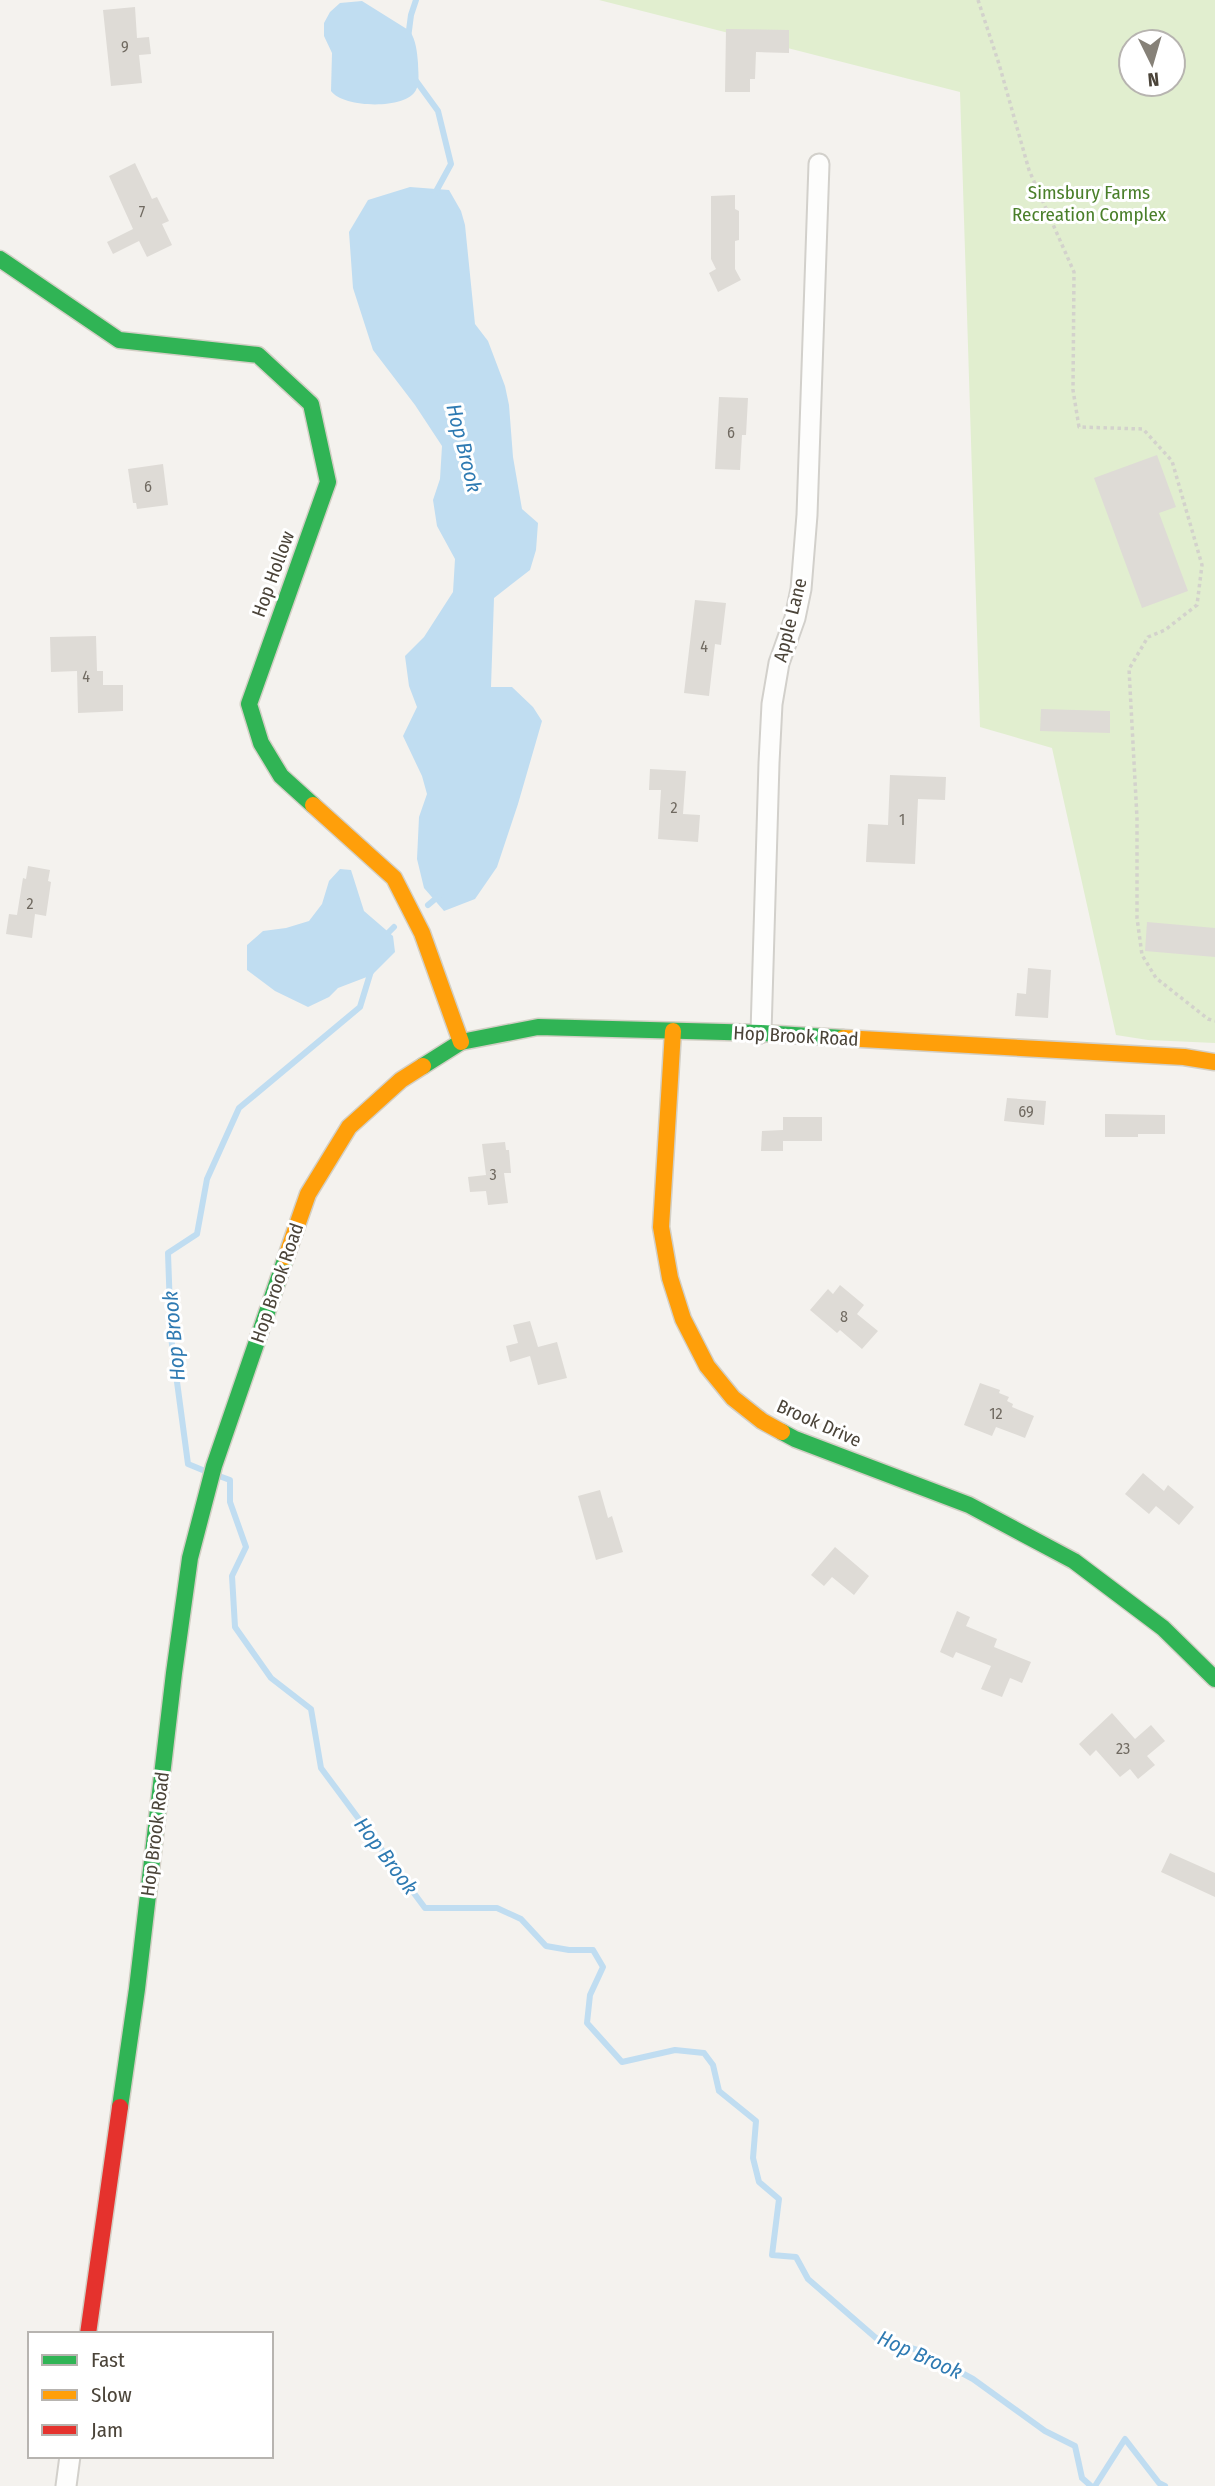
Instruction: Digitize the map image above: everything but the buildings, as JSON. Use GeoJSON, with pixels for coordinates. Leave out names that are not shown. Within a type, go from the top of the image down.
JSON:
{"type":"FeatureCollection","features":[{"type":"Feature","properties":{"kind":"street","name":"Apple Lane"},"geometry":{"type":"LineString","coordinates":[[761,1033],[772,704],[779,663],[795,618],[801,589],[807,515],[819,164]]}},
{"type":"Feature","properties":{"kind":"street","name":"Hop Hollow"},"geometry":{"type":"LineString","coordinates":[[0,259],[118,340],[258,355],[311,404],[328,482],[249,704],[251,715],[261,743],[281,776],[394,878],[422,933],[461,1042]]}},
{"type":"Feature","properties":{"kind":"street","name":"Hop Brook Road"},"geometry":{"type":"LineString","coordinates":[[88,2332],[137,1989],[190,1558],[214,1466],[308,1195],[349,1127],[401,1080],[461,1042],[538,1027],[761,1033],[1184,1057],[1215,1062]]}},
{"type":"Feature","properties":{"kind":"street","name":"Brook Drive"},"geometry":{"type":"LineString","coordinates":[[673,1031],[660,1227],[670,1278],[683,1319],[707,1366],[733,1398],[762,1421],[795,1439],[969,1505],[1074,1561],[1163,1628],[1215,1679]]}},
{"type":"Feature","properties":{"kind":"street"},"geometry":{"type":"LineString","coordinates":[[66,2486],[70,2458]]}},
{"type":"Feature","properties":{"kind":"path"},"geometry":{"type":"LineString","coordinates":[[978,0],[1029,170],[1074,272],[1073,390],[1079,427],[1143,429],[1158,445],[1172,461],[1202,565],[1198,606],[1165,630],[1149,637],[1129,669],[1137,818],[1137,918],[1142,955],[1156,978],[1215,1021]]}},
{"type":"Feature","properties":{"kind":"green space","name":"Simsbury Farms Recreation Complex"},"geometry":{"type":"Polygon","coordinates":[[[599,0],[1215,0],[1215,1043],[1148,1040],[1116,1035],[1052,748],[980,727],[960,92],[599,0]]]}},
{"type":"Feature","properties":{"kind":"water"},"geometry":{"type":"Polygon","coordinates":[[[362,1],[410,31],[414,39],[418,59],[418,84],[410,96],[400,101],[388,104],[361,103],[338,97],[331,91],[332,53],[324,36],[324,23],[330,12],[340,3],[362,1]]]}},
{"type":"Feature","properties":{"kind":"water"},"geometry":{"type":"Polygon","coordinates":[[[410,187],[449,190],[461,211],[465,225],[475,324],[488,341],[505,386],[522,509],[538,523],[536,550],[530,570],[494,598],[491,687],[512,687],[533,707],[542,721],[497,867],[475,899],[444,911],[424,888],[417,859],[419,817],[427,794],[422,776],[403,736],[417,707],[409,686],[405,656],[424,637],[453,592],[455,559],[437,526],[433,500],[440,479],[442,446],[373,350],[353,288],[349,232],[368,200],[410,187]]]}},
{"type":"Feature","properties":{"kind":"water"},"geometry":{"type":"Polygon","coordinates":[[[340,869],[351,870],[364,911],[393,936],[395,952],[372,975],[338,988],[329,997],[308,1007],[275,991],[247,970],[247,945],[263,931],[309,921],[322,904],[329,881],[340,869]]]}},
{"type":"Feature","properties":{"kind":"waterway","name":"Hop Brook"},"geometry":{"type":"LineString","coordinates":[[408,38],[416,0]]}},
{"type":"Feature","properties":{"kind":"waterway","name":"Hop Brook"},"geometry":{"type":"LineString","coordinates":[[414,78],[438,111],[451,164],[433,197]]}},
{"type":"Feature","properties":{"kind":"waterway","name":"Hop Brook"},"geometry":{"type":"LineString","coordinates":[[428,905],[440,895]]}},
{"type":"Feature","properties":{"kind":"waterway","name":"Hop Brook"},"geometry":{"type":"LineString","coordinates":[[383,938],[394,927]]}},
{"type":"Feature","properties":{"kind":"waterway","name":"Hop Brook"},"geometry":{"type":"LineString","coordinates":[[205,1471],[188,1464],[171,1337],[168,1253],[197,1234],[207,1179],[239,1108],[360,1007],[371,971]]}},
{"type":"Feature","properties":{"kind":"waterway","name":"Hop Brook"},"geometry":{"type":"LineString","coordinates":[[219,1476],[230,1480],[230,1502],[246,1547],[232,1576],[235,1627],[271,1678],[311,1709],[321,1768],[425,1908],[497,1908],[521,1919],[546,1946],[593,1950],[603,1967],[590,1995],[587,2023],[622,2062],[675,2050],[704,2053],[713,2065],[719,2091],[756,2121],[753,2158],[759,2182],[779,2199],[772,2255],[796,2257],[808,2279],[876,2338],[921,2351],[973,2379],[1045,2431],[1075,2446],[1082,2478],[1091,2486]]}},
{"type":"Feature","properties":{"kind":"waterway","name":"Hop Brook"},"geometry":{"type":"LineString","coordinates":[[1095,2486],[1125,2439],[1159,2483],[1165,2486]]}},
{"type":"Feature","properties":{"kind":"traffic: fast"},"geometry":{"type":"LineString","coordinates":[[0,259],[119,340],[258,355],[311,404],[328,482],[249,704],[261,743],[281,776],[313,805]]}},
{"type":"Feature","properties":{"kind":"traffic: fast"},"geometry":{"type":"LineString","coordinates":[[423,1066],[461,1042],[538,1027],[843,1038]]}},
{"type":"Feature","properties":{"kind":"traffic: fast"},"geometry":{"type":"LineString","coordinates":[[120,2107],[190,1558],[214,1466],[286,1257]]}},
{"type":"Feature","properties":{"kind":"traffic: fast"},"geometry":{"type":"LineString","coordinates":[[782,1432],[969,1505],[1074,1561],[1163,1628],[1215,1679]]}},
{"type":"Feature","properties":{"kind":"traffic: slow"},"geometry":{"type":"LineString","coordinates":[[313,805],[394,878],[422,933],[461,1042]]}},
{"type":"Feature","properties":{"kind":"traffic: slow"},"geometry":{"type":"LineString","coordinates":[[673,1031],[661,1227],[670,1278],[683,1319],[707,1366],[733,1398],[762,1421],[782,1432]]}},
{"type":"Feature","properties":{"kind":"traffic: slow"},"geometry":{"type":"LineString","coordinates":[[843,1038],[1184,1057],[1215,1062]]}},
{"type":"Feature","properties":{"kind":"traffic: slow"},"geometry":{"type":"LineString","coordinates":[[286,1257],[308,1194],[349,1127],[401,1080],[423,1066]]}},
{"type":"Feature","properties":{"kind":"traffic: jam"},"geometry":{"type":"LineString","coordinates":[[88,2332],[120,2107]]}}]}
